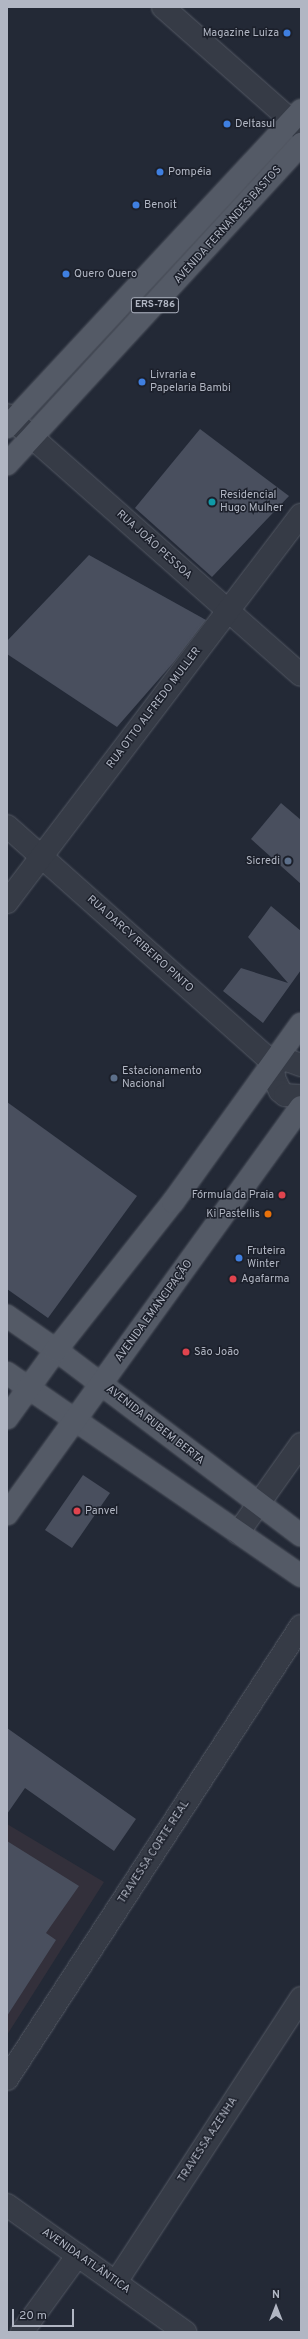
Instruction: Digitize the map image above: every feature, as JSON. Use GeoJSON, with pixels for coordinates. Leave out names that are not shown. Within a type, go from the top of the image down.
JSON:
{"type":"FeatureCollection","features":[{"type":"Feature","properties":{"kind":"main road","name":"AVENIDA FERNANDES BASTOS"},"geometry":{"type":"LineString","coordinates":[[9,421],[298,120]]}},
{"type":"Feature","properties":{"kind":"main road","name":"AVENIDA FERNANDES BASTOS"},"geometry":{"type":"LineString","coordinates":[[7,464],[179,279],[301,144]]}},
{"type":"Feature","properties":{"kind":"main road"},"geometry":{"type":"LineString","coordinates":[[161,261],[179,279]]}},
{"type":"Feature","properties":{"kind":"main road"},"geometry":{"type":"LineString","coordinates":[[7,1418],[56,1350],[173,1202],[301,1024]]}},
{"type":"Feature","properties":{"kind":"main road","name":"AVENIDA EMANCIPAÇÃO"},"geometry":{"type":"LineString","coordinates":[[7,1514],[301,1108]]}},
{"type":"Feature","properties":{"kind":"main road","name":"AVENIDA RUBEM BERTA"},"geometry":{"type":"LineString","coordinates":[[7,1316],[102,1384],[258,1504],[301,1535]]}},
{"type":"Feature","properties":{"kind":"main road"},"geometry":{"type":"LineString","coordinates":[[7,1373],[238,1534],[301,1576]]}},
{"type":"Feature","properties":{"kind":"street"},"geometry":{"type":"LineString","coordinates":[[163,7],[298,120]]}},
{"type":"Feature","properties":{"kind":"street","name":"RUA JOÃO PESSOA"},"geometry":{"type":"LineString","coordinates":[[9,421],[32,437],[301,675]]}},
{"type":"Feature","properties":{"kind":"street","name":"RUA OTTO ALFREDO MULLER"},"geometry":{"type":"LineString","coordinates":[[7,902],[301,515]]}},
{"type":"Feature","properties":{"kind":"street","name":"RUA DARCY RIBEIRO PINTO"},"geometry":{"type":"LineString","coordinates":[[7,826],[273,1063]]}},
{"type":"Feature","properties":{"kind":"street"},"geometry":{"type":"LineString","coordinates":[[301,1065],[287,1060],[273,1063],[274,1078],[280,1091],[285,1094],[301,1096]]}},
{"type":"Feature","properties":{"kind":"street"},"geometry":{"type":"LineString","coordinates":[[238,1534],[301,1444]]}},
{"type":"Feature","properties":{"kind":"street","name":"TRAVESSA CORTE REAL"},"geometry":{"type":"LineString","coordinates":[[7,2078],[301,1626]]}},
{"type":"Feature","properties":{"kind":"street","name":"TRAVESSA AZENHA"},"geometry":{"type":"LineString","coordinates":[[116,2282],[301,1998]]}},
{"type":"Feature","properties":{"kind":"street","name":"AVENIDA ATLÂNTICA"},"geometry":{"type":"LineString","coordinates":[[7,2205],[185,2332]]}},
{"type":"Feature","properties":{"kind":"street"},"geometry":{"type":"LineString","coordinates":[[22,2332],[78,2255]]}},
{"type":"Feature","properties":{"kind":"shaded area"},"geometry":{"type":"Polygon","coordinates":[[[7,1824],[104,1882],[7,2035],[7,1824]]]}},
{"type":"Feature","properties":{"kind":"building","name":"Residencial Hugo Mulher"},"geometry":{"type":"Polygon","coordinates":[[[200,429],[289,496],[212,577],[135,508],[200,429]]]}},
{"type":"Feature","properties":{"kind":"building"},"geometry":{"type":"Polygon","coordinates":[[[89,555],[206,620],[173,663],[117,727],[7,654],[7,641],[89,555]]]}},
{"type":"Feature","properties":{"kind":"building","name":"Sicredi"},"geometry":{"type":"Polygon","coordinates":[[[281,803],[301,820],[301,884],[251,839],[281,803]]]}},
{"type":"Feature","properties":{"kind":"building"},"geometry":{"type":"Polygon","coordinates":[[[271,906],[301,931],[301,970],[263,1023],[223,991],[241,968],[288,983],[248,937],[271,906]]]}},
{"type":"Feature","properties":{"kind":"building"},"geometry":{"type":"Polygon","coordinates":[[[7,1102],[137,1196],[48,1318],[7,1289],[7,1102]]]}},
{"type":"Feature","properties":{"kind":"building","name":"Panvel"},"geometry":{"type":"Polygon","coordinates":[[[83,1475],[110,1493],[72,1548],[45,1530],[83,1475]]]}},
{"type":"Feature","properties":{"kind":"building"},"geometry":{"type":"Polygon","coordinates":[[[7,1728],[136,1819],[114,1851],[25,1788],[7,1814],[7,1728]]]}},
{"type":"Feature","properties":{"kind":"building"},"geometry":{"type":"Polygon","coordinates":[[[7,1841],[79,1886],[46,1933],[56,1940],[7,2016],[7,1841]]]}},
{"type":"Feature","properties":{"kind":"place","name":"Magazine Luiza"},"geometry":{"type":"Point","coordinates":[287,33]}},
{"type":"Feature","properties":{"kind":"place","name":"Deltasul"},"geometry":{"type":"Point","coordinates":[227,124]}},
{"type":"Feature","properties":{"kind":"place","name":"Pompéia"},"geometry":{"type":"Point","coordinates":[160,172]}},
{"type":"Feature","properties":{"kind":"place","name":"Benoit"},"geometry":{"type":"Point","coordinates":[136,205]}},
{"type":"Feature","properties":{"kind":"place","name":"Quero Quero"},"geometry":{"type":"Point","coordinates":[66,274]}},
{"type":"Feature","properties":{"kind":"place","name":"Livraria e Papelaria Bambi"},"geometry":{"type":"Point","coordinates":[142,382]}},
{"type":"Feature","properties":{"kind":"place","name":"Residencial Hugo Mulher"},"geometry":{"type":"Point","coordinates":[212,502]}},
{"type":"Feature","properties":{"kind":"place","name":"Sicredi"},"geometry":{"type":"Point","coordinates":[288,861]}},
{"type":"Feature","properties":{"kind":"place","name":"Estacionamento Nacional"},"geometry":{"type":"Point","coordinates":[114,1078]}},
{"type":"Feature","properties":{"kind":"place","name":"Fórmula da Praia"},"geometry":{"type":"Point","coordinates":[282,1195]}},
{"type":"Feature","properties":{"kind":"place","name":"Ki Pastellis"},"geometry":{"type":"Point","coordinates":[268,1214]}},
{"type":"Feature","properties":{"kind":"place","name":"Fruteira Winter"},"geometry":{"type":"Point","coordinates":[239,1258]}},
{"type":"Feature","properties":{"kind":"place","name":"Agafarma"},"geometry":{"type":"Point","coordinates":[233,1279]}},
{"type":"Feature","properties":{"kind":"place","name":"São João"},"geometry":{"type":"Point","coordinates":[186,1352]}},
{"type":"Feature","properties":{"kind":"place","name":"Panvel"},"geometry":{"type":"Point","coordinates":[77,1511]}}]}
